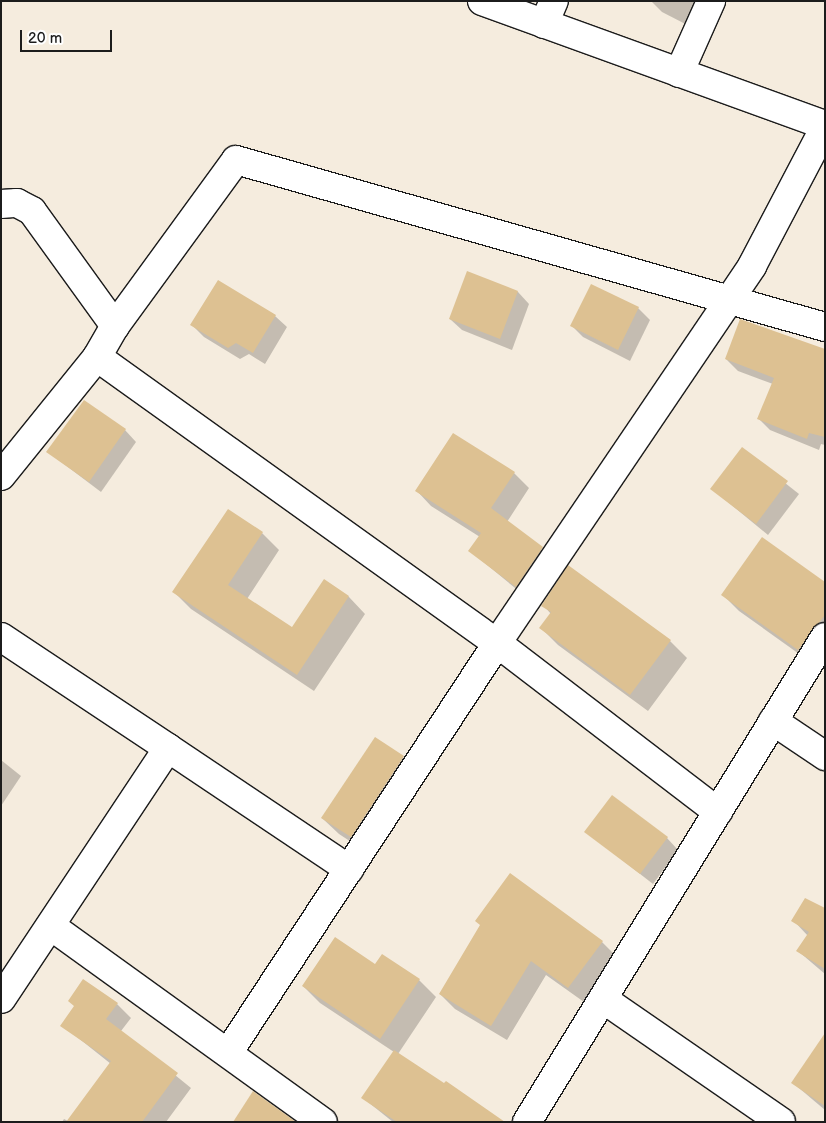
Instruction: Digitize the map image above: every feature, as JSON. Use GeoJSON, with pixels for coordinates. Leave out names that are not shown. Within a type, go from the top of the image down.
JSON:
{"type":"FeatureCollection","features":[{"type":"Feature","properties":{"kind":"street"},"geometry":{"type":"LineString","coordinates":[[228,1053],[497,642],[752,266],[825,126],[679,73],[549,12],[482,1]]}},
{"type":"Feature","properties":{"kind":"street"},"geometry":{"type":"LineString","coordinates":[[679,73],[711,1]]}},
{"type":"Feature","properties":{"kind":"street"},"geometry":{"type":"LineString","coordinates":[[1,476],[97,357],[115,326],[236,160],[825,327]]}},
{"type":"Feature","properties":{"kind":"street"},"geometry":{"type":"LineString","coordinates":[[1,204],[17,203],[32,211],[115,326]]}},
{"type":"Feature","properties":{"kind":"street"},"geometry":{"type":"LineString","coordinates":[[97,357],[497,642],[718,812]]}},
{"type":"Feature","properties":{"kind":"street"},"geometry":{"type":"LineString","coordinates":[[1,637],[349,869]]}},
{"type":"Feature","properties":{"kind":"street"},"geometry":{"type":"LineString","coordinates":[[527,1122],[825,637]]}},
{"type":"Feature","properties":{"kind":"street"},"geometry":{"type":"LineString","coordinates":[[773,721],[825,756]]}},
{"type":"Feature","properties":{"kind":"street"},"geometry":{"type":"LineString","coordinates":[[1,999],[168,748]]}},
{"type":"Feature","properties":{"kind":"street"},"geometry":{"type":"LineString","coordinates":[[51,926],[323,1122]]}},
{"type":"Feature","properties":{"kind":"street"},"geometry":{"type":"LineString","coordinates":[[602,999],[780,1122]]}},
{"type":"Feature","properties":{"kind":"building"},"geometry":{"type":"Polygon","coordinates":[[[467,271],[518,291],[500,339],[449,319],[467,271]]]}},
{"type":"Feature","properties":{"kind":"building"},"geometry":{"type":"Polygon","coordinates":[[[218,280],[276,315],[253,353],[236,343],[228,348],[190,325],[218,280]]]}},
{"type":"Feature","properties":{"kind":"building"},"geometry":{"type":"Polygon","coordinates":[[[591,284],[639,307],[618,350],[570,326],[591,284]]]}},
{"type":"Feature","properties":{"kind":"building"},"geometry":{"type":"Polygon","coordinates":[[[740,319],[825,349],[825,437],[809,433],[807,439],[757,419],[774,378],[725,359],[740,319]]]}},
{"type":"Feature","properties":{"kind":"building"},"geometry":{"type":"Polygon","coordinates":[[[84,400],[126,429],[89,482],[46,452],[84,400]]]}},
{"type":"Feature","properties":{"kind":"building"},"geometry":{"type":"Polygon","coordinates":[[[453,433],[515,472],[491,508],[543,547],[516,587],[468,551],[481,533],[415,491],[453,433]]]}},
{"type":"Feature","properties":{"kind":"building"},"geometry":{"type":"Polygon","coordinates":[[[742,447],[788,481],[756,524],[710,489],[742,447]]]}},
{"type":"Feature","properties":{"kind":"building"},"geometry":{"type":"Polygon","coordinates":[[[228,509],[263,532],[228,585],[292,627],[324,579],[349,596],[297,675],[172,592],[228,509]]]}},
{"type":"Feature","properties":{"kind":"building"},"geometry":{"type":"Polygon","coordinates":[[[762,537],[825,582],[825,615],[798,650],[721,595],[762,537]]]}},
{"type":"Feature","properties":{"kind":"building"},"geometry":{"type":"Polygon","coordinates":[[[568,565],[671,640],[630,695],[539,628],[551,612],[541,606],[568,565]]]}},
{"type":"Feature","properties":{"kind":"building"},"geometry":{"type":"Polygon","coordinates":[[[375,737],[404,756],[351,837],[321,818],[375,737]]]}},
{"type":"Feature","properties":{"kind":"building"},"geometry":{"type":"Polygon","coordinates":[[[612,795],[668,837],[640,874],[584,832],[612,795]]]}},
{"type":"Feature","properties":{"kind":"building"},"geometry":{"type":"Polygon","coordinates":[[[510,873],[603,941],[568,988],[531,961],[491,1026],[439,994],[480,925],[475,921],[510,873]]]}},
{"type":"Feature","properties":{"kind":"building"},"geometry":{"type":"Polygon","coordinates":[[[805,898],[825,908],[825,969],[796,951],[809,932],[791,921],[805,898]]]}},
{"type":"Feature","properties":{"kind":"building"},"geometry":{"type":"Polygon","coordinates":[[[335,937],[375,964],[382,954],[420,979],[380,1039],[302,986],[335,937]]]}},
{"type":"Feature","properties":{"kind":"building"},"geometry":{"type":"Polygon","coordinates":[[[83,979],[118,1003],[106,1019],[178,1073],[142,1122],[66,1122],[111,1061],[60,1026],[74,1006],[68,1001],[83,979]]]}},
{"type":"Feature","properties":{"kind":"building"},"geometry":{"type":"Polygon","coordinates":[[[825,1033],[825,1106],[791,1083],[825,1033]]]}},
{"type":"Feature","properties":{"kind":"building"},"geometry":{"type":"Polygon","coordinates":[[[394,1050],[444,1083],[446,1081],[505,1122],[397,1122],[361,1098],[394,1050]]]}},
{"type":"Feature","properties":{"kind":"building"},"geometry":{"type":"Polygon","coordinates":[[[253,1091],[296,1122],[233,1122],[253,1091]]]}}]}
